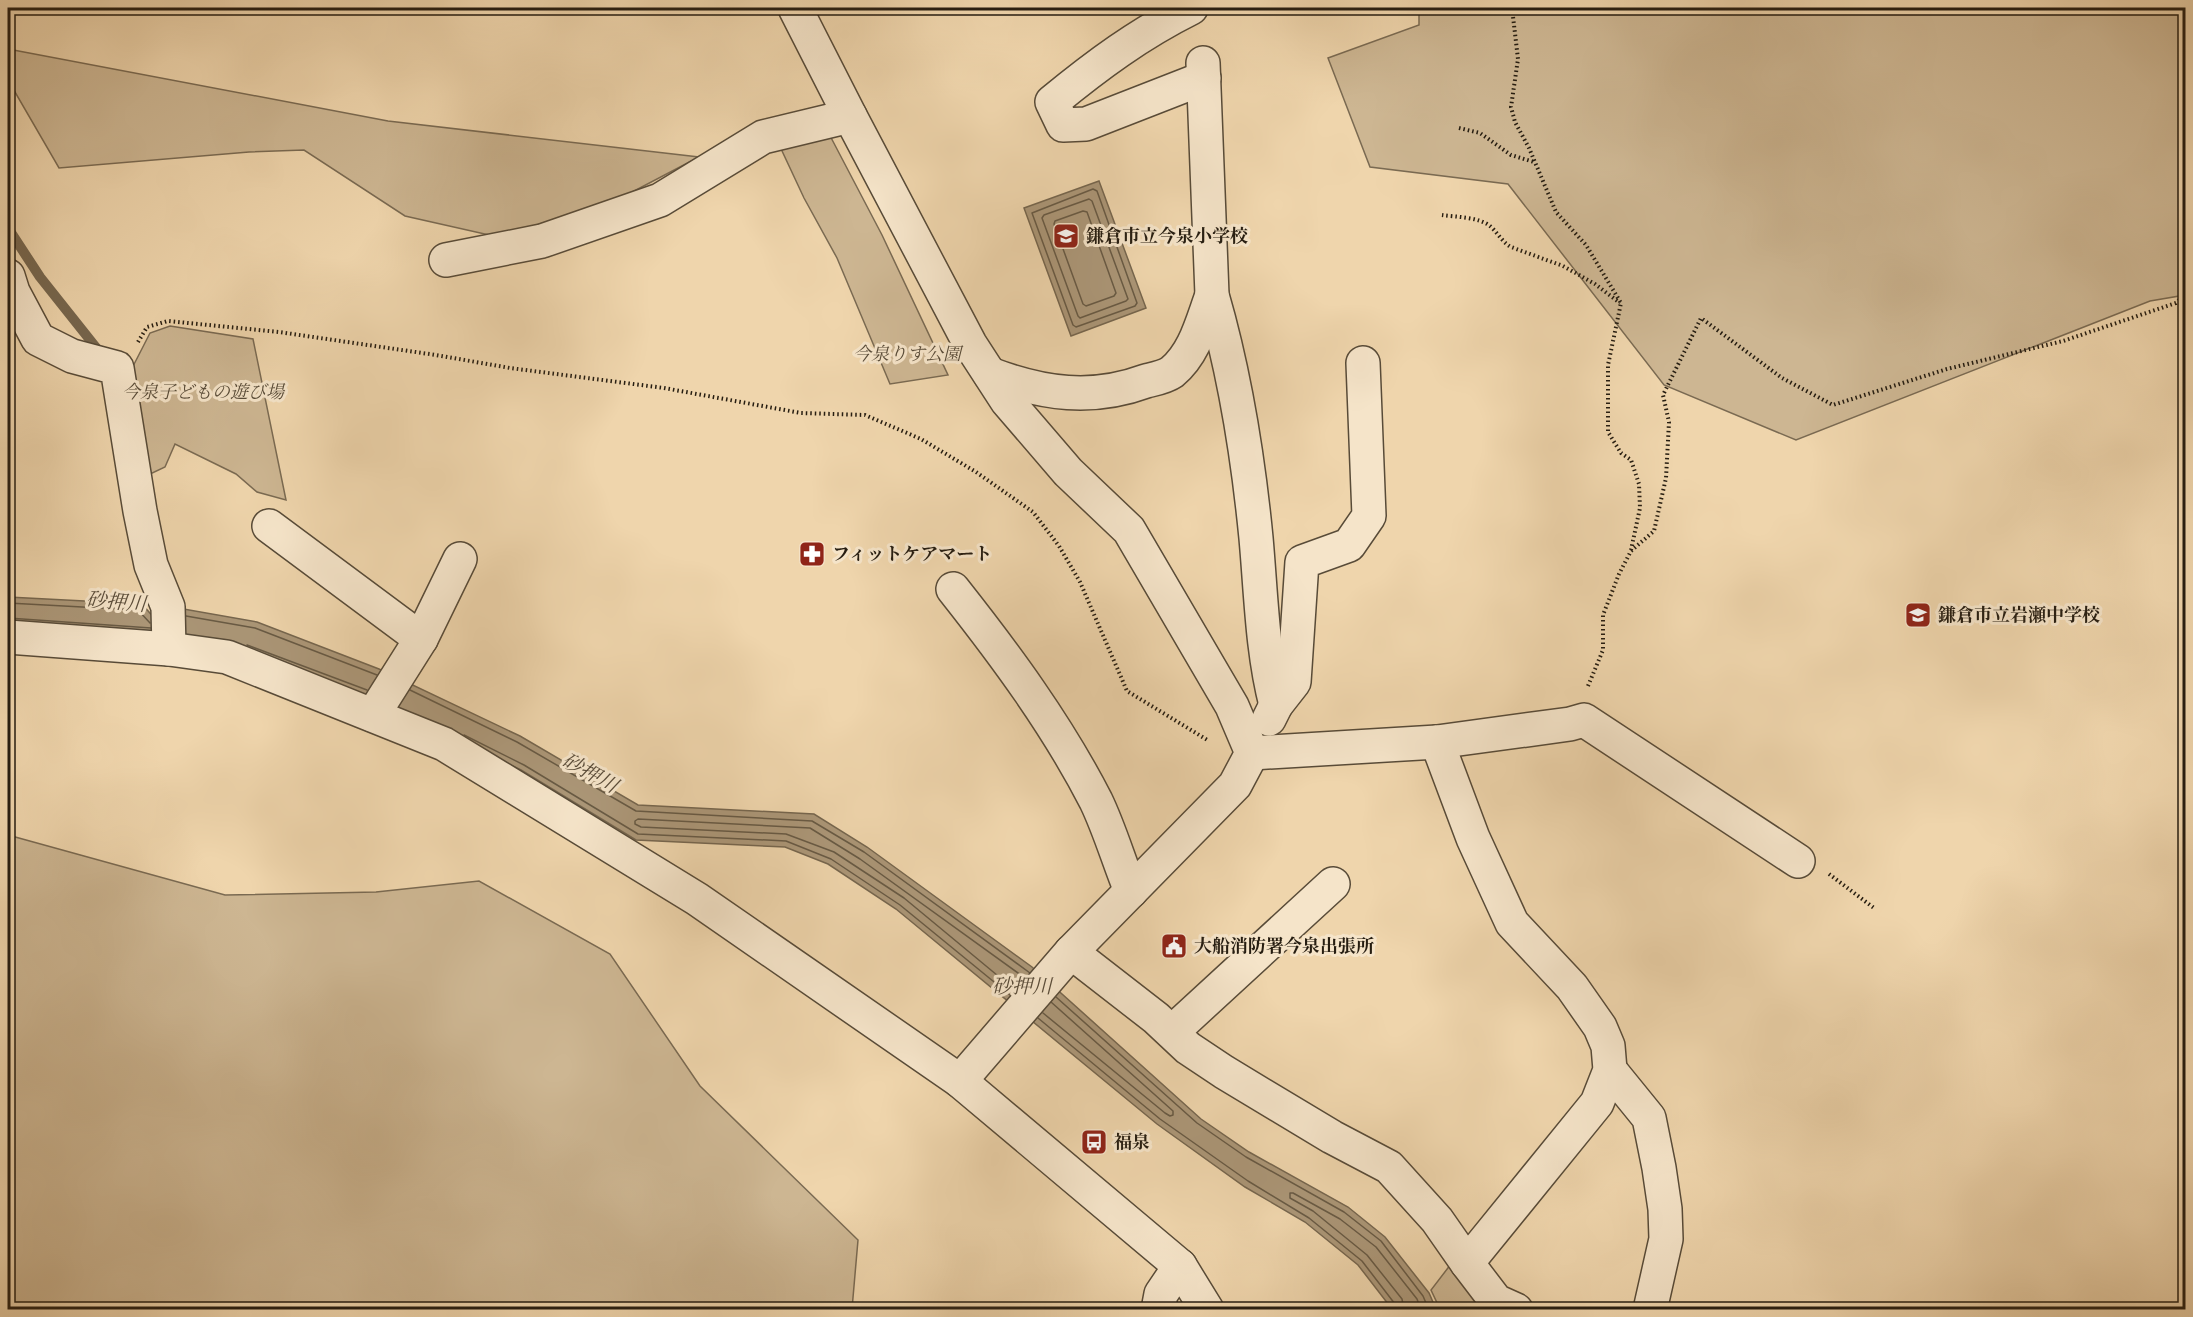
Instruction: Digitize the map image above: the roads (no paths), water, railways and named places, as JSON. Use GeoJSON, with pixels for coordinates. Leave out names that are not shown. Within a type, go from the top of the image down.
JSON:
{"type":"FeatureCollection","features":[{"type":"Feature","properties":{"kind":"street"},"geometry":{"type":"LineString","coordinates":[[795,8],[970,344],[1007,401],[1068,472],[1129,530],[1232,706],[1252,753]]}},
{"type":"Feature","properties":{"kind":"street"},"geometry":{"type":"LineString","coordinates":[[1191,8],[1153,27],[1087,73],[1053,102],[1064,125],[1086,124],[1204,70],[1212,296],[1222,330],[1244,442],[1256,534],[1269,678],[1276,705]]}},
{"type":"Feature","properties":{"kind":"street"},"geometry":{"type":"LineString","coordinates":[[446,260],[542,241],[660,200],[763,137],[850,116]]}},
{"type":"Feature","properties":{"kind":"street"},"geometry":{"type":"LineString","coordinates":[[8,276],[13,292],[38,339],[72,356],[117,368],[149,554],[168,607],[169,649]]}},
{"type":"Feature","properties":{"kind":"street"},"geometry":{"type":"LineString","coordinates":[[990,374],[1013,383],[1045,391],[1087,395],[1130,387],[1171,372],[1194,345],[1212,296]]}},
{"type":"Feature","properties":{"kind":"street"},"geometry":{"type":"LineString","coordinates":[[960,1082],[1071,952],[1235,785],[1276,705],[1294,682],[1302,562],[1349,545],[1368,516],[1362,363]]}},
{"type":"Feature","properties":{"kind":"street"},"geometry":{"type":"LineString","coordinates":[[270,526],[421,639]]}},
{"type":"Feature","properties":{"kind":"street"},"geometry":{"type":"LineString","coordinates":[[373,715],[421,639],[460,559]]}},
{"type":"Feature","properties":{"kind":"street"},"geometry":{"type":"LineString","coordinates":[[953,589],[1006,656],[1055,730],[1096,802],[1131,891]]}},
{"type":"Feature","properties":{"kind":"street"},"geometry":{"type":"LineString","coordinates":[[8,637],[169,649],[227,657],[444,744],[698,899],[960,1082],[1180,1266],[1207,1310]]}},
{"type":"Feature","properties":{"kind":"street"},"geometry":{"type":"LineString","coordinates":[[1252,753],[1437,742],[1570,724],[1584,720],[1798,861]]}},
{"type":"Feature","properties":{"kind":"street"},"geometry":{"type":"LineString","coordinates":[[1437,742],[1473,838],[1512,923],[1572,987],[1600,1026],[1608,1046],[1610,1070],[1597,1103],[1467,1263]]}},
{"type":"Feature","properties":{"kind":"street"},"geometry":{"type":"LineString","coordinates":[[1172,1032],[1333,884]]}},
{"type":"Feature","properties":{"kind":"street"},"geometry":{"type":"LineString","coordinates":[[1071,952],[1172,1032],[1188,1048],[1332,1137],[1389,1167],[1437,1220],[1496,1301],[1516,1310]]}},
{"type":"Feature","properties":{"kind":"street"},"geometry":{"type":"LineString","coordinates":[[1610,1070],[1649,1118],[1659,1168],[1665,1209],[1666,1239],[1650,1310]]}},
{"type":"Feature","properties":{"kind":"street"},"geometry":{"type":"LineString","coordinates":[[1158,1310],[1161,1294],[1180,1266]]}},
{"type":"Feature","properties":{"kind":"water"},"geometry":{"type":"Polygon","coordinates":[[[1099,181],[1146,308],[1071,336],[1024,208],[1099,181]]]}},
{"type":"Feature","properties":{"kind":"water","name":"砂押川"},"geometry":{"type":"Polygon","coordinates":[[[8,597],[142,604],[156,620],[178,608],[257,622],[379,669],[520,736],[638,805],[814,814],[867,847],[1032,967],[1201,1119],[1249,1152],[1348,1207],[1385,1237],[1429,1293],[1436,1309],[1392,1309],[1358,1265],[1305,1222],[1245,1187],[1157,1124],[896,909],[828,864],[785,847],[636,840],[521,770],[393,706],[8,624],[8,597]]]}},
{"type":"Feature","properties":{"kind":"waterway"},"geometry":{"type":"LineString","coordinates":[[8,228],[40,277],[102,355]]}},
{"type":"Feature","properties":{"kind":"place","name":"鎌倉市立今泉小学校"},"geometry":{"type":"Point","coordinates":[1066,236]}},
{"type":"Feature","properties":{"kind":"place","name":"フィットケアマート"},"geometry":{"type":"Point","coordinates":[812,554]}},
{"type":"Feature","properties":{"kind":"place","name":"鎌倉市立岩瀬中学校"},"geometry":{"type":"Point","coordinates":[1918,615]}},
{"type":"Feature","properties":{"kind":"place","name":"大船消防署今泉出張所"},"geometry":{"type":"Point","coordinates":[1174,946]}},
{"type":"Feature","properties":{"kind":"place","name":"福泉"},"geometry":{"type":"Point","coordinates":[1094,1142]}},
{"type":"Feature","properties":{"kind":"park label","name":"今泉りす公園"},"geometry":{"type":"Point","coordinates":[907,354]}},
{"type":"Feature","properties":{"kind":"park label","name":"今泉子どもの遊び場"},"geometry":{"type":"Point","coordinates":[203,392]}}]}
